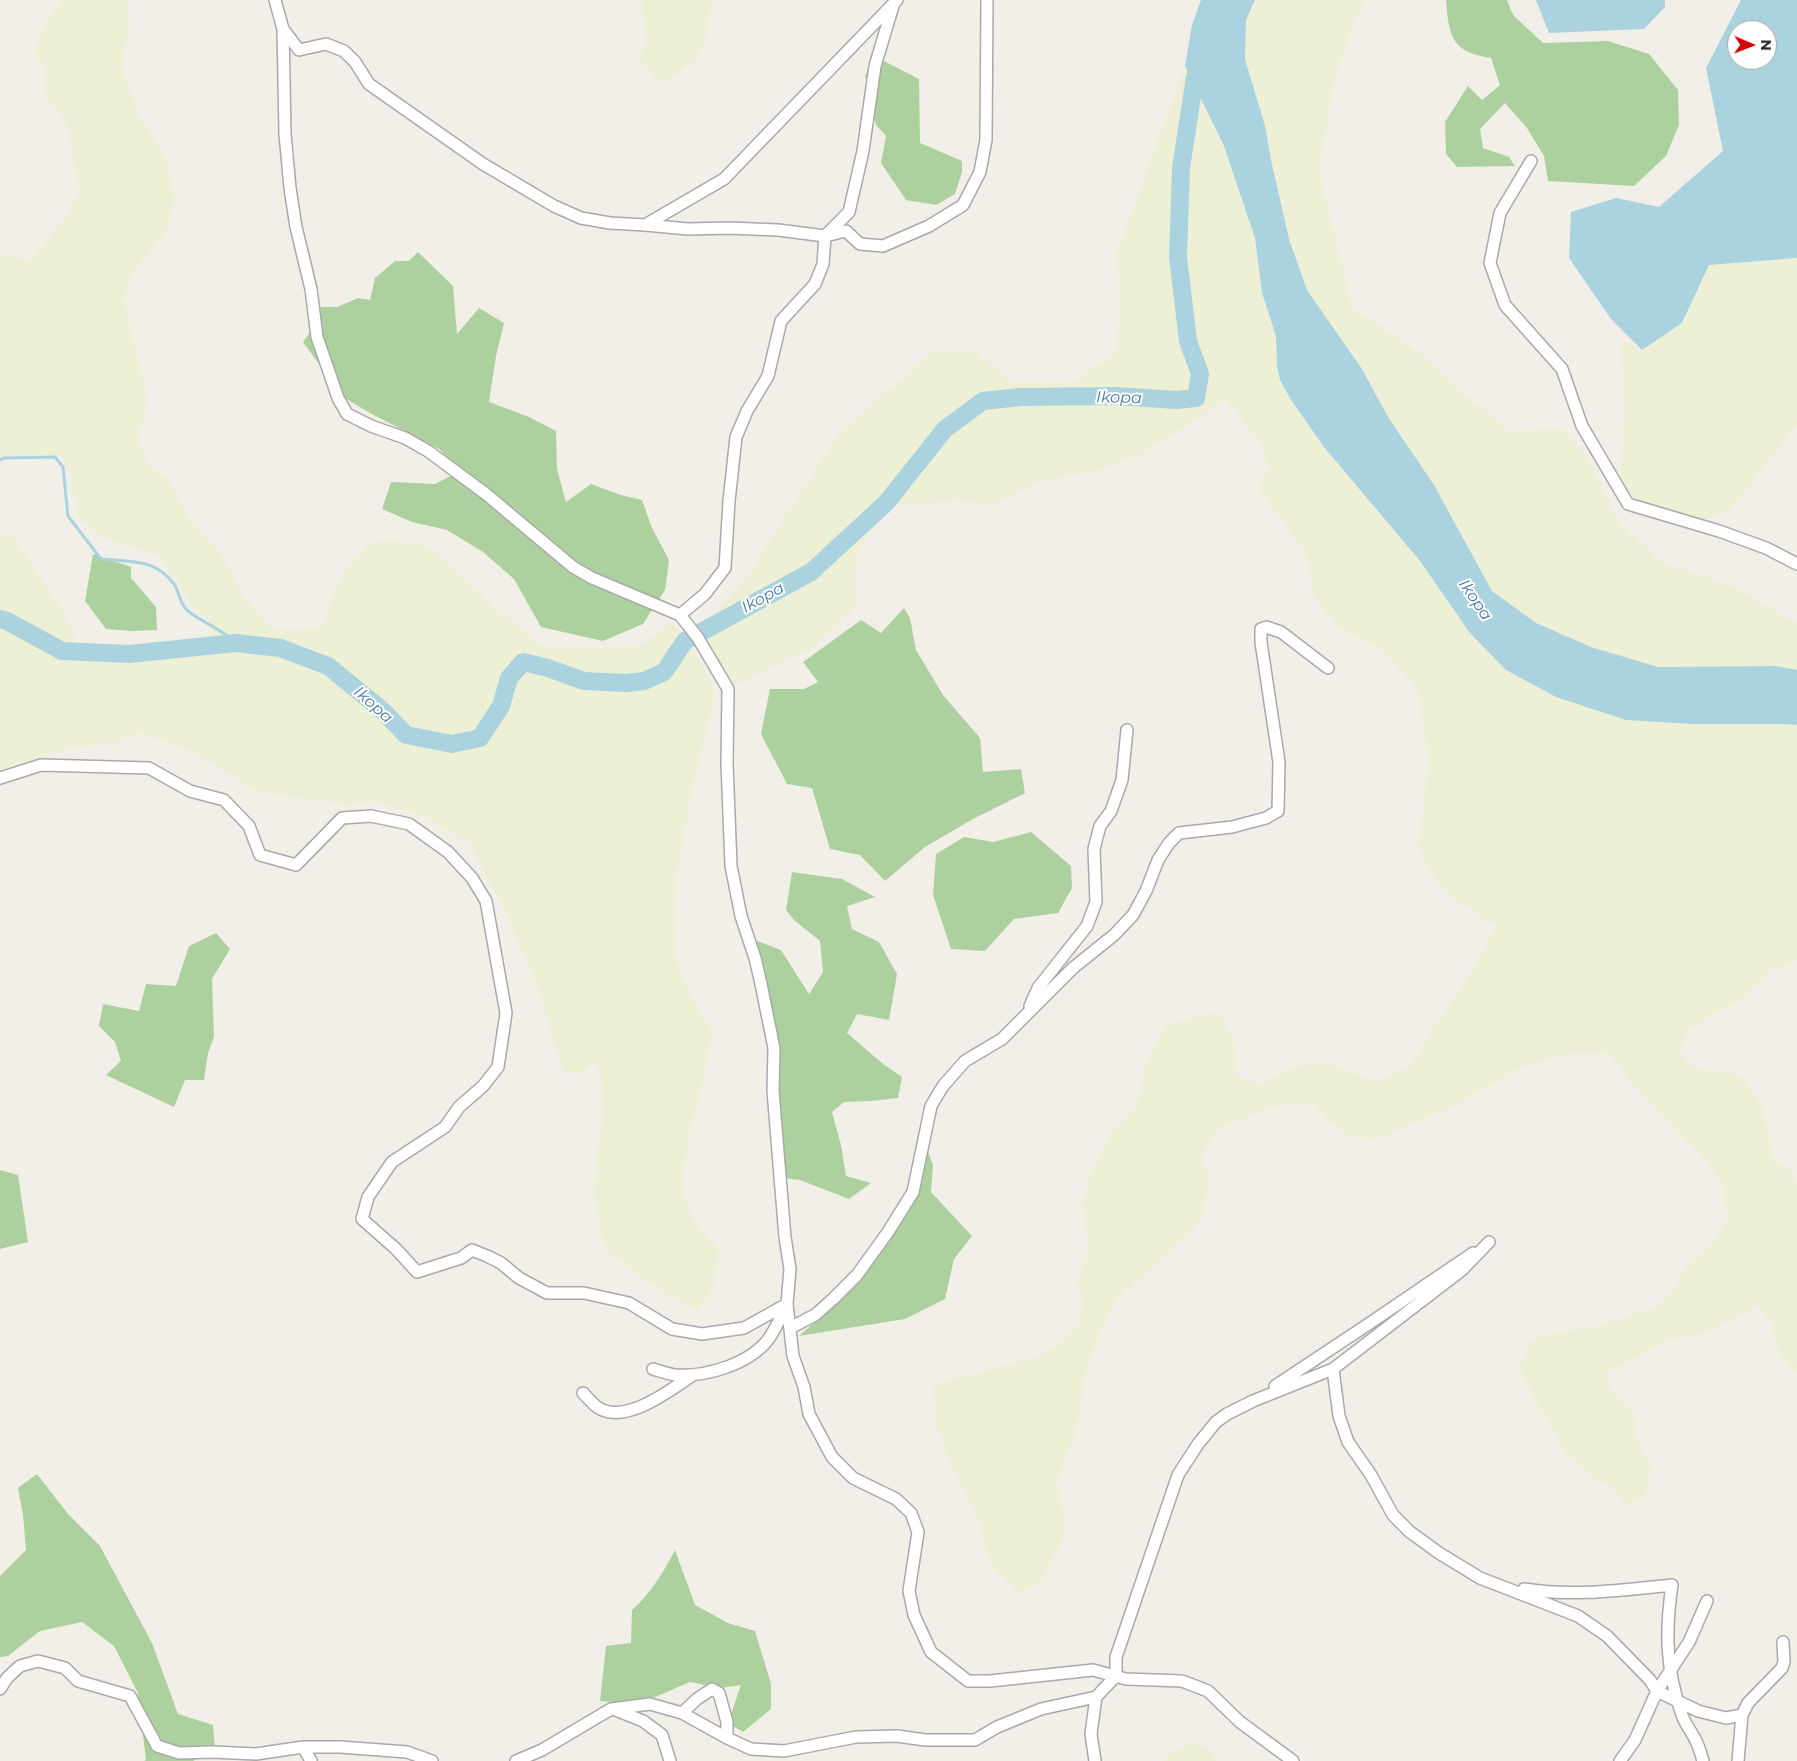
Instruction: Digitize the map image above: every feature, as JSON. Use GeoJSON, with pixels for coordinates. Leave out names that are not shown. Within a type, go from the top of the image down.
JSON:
{"type":"FeatureCollection","features":[{"type":"Feature","properties":{"kind":"street"},"geometry":{"type":"LineString","coordinates":[[276,0],[283,29],[285,134],[296,227],[312,289],[317,337],[338,398],[347,414],[371,426],[405,438],[428,451],[486,494],[573,567],[592,578],[680,614],[695,634],[728,689],[727,763],[731,866],[741,916],[755,958],[774,1048],[773,1091],[776,1142],[790,1269],[787,1304],[793,1356],[804,1387],[809,1414],[832,1457],[853,1478],[896,1499],[911,1513],[918,1532],[909,1591],[914,1614],[931,1652],[968,1681],[990,1681],[1093,1670],[1126,1679],[1182,1681],[1208,1691],[1240,1722],[1293,1761]]}},
{"type":"Feature","properties":{"kind":"street"},"geometry":{"type":"LineString","coordinates":[[283,29],[299,50],[326,44],[344,50],[355,62],[369,84],[483,164],[554,206],[581,218],[610,223],[688,229],[748,229],[825,236],[846,231],[860,244],[883,246],[929,226],[963,205],[980,172],[986,140],[987,0]]}},
{"type":"Feature","properties":{"kind":"street"},"geometry":{"type":"LineString","coordinates":[[645,225],[724,178],[895,2]]}},
{"type":"Feature","properties":{"kind":"street"},"geometry":{"type":"LineString","coordinates":[[680,614],[705,594],[725,568],[729,501],[736,437],[747,411],[768,376],[781,322],[815,284],[824,264],[825,236],[849,212],[863,151],[875,66],[895,2]]}},
{"type":"Feature","properties":{"kind":"street"},"geometry":{"type":"LineString","coordinates":[[1531,161],[1500,213],[1490,263],[1505,305],[1562,370],[1582,426],[1628,504],[1738,538],[1766,548],[1797,564]]}},
{"type":"Feature","properties":{"kind":"street"},"geometry":{"type":"LineString","coordinates":[[790,1328],[815,1316],[833,1299],[857,1275],[888,1232],[913,1192],[931,1106],[943,1086],[965,1062],[1002,1039],[1073,968],[1114,935],[1133,915],[1158,860],[1169,843],[1179,834],[1232,827],[1266,818],[1278,811],[1279,762],[1261,642],[1261,629],[1266,627],[1281,632],[1328,668]]}},
{"type":"Feature","properties":{"kind":"street"},"geometry":{"type":"LineString","coordinates":[[1026,1014],[1038,988],[1087,926],[1096,902],[1094,849],[1100,826],[1112,811],[1122,780],[1127,730]]}},
{"type":"Feature","properties":{"kind":"street"},"geometry":{"type":"LineString","coordinates":[[0,778],[41,765],[149,768],[190,791],[224,800],[249,826],[260,855],[296,865],[342,818],[372,816],[408,824],[448,852],[472,878],[486,900],[506,1013],[498,1067],[483,1086],[459,1107],[445,1127],[392,1162],[368,1198],[362,1219],[396,1249],[417,1272],[461,1258],[472,1250],[494,1260],[519,1278],[547,1293],[584,1293],[629,1303],[672,1329],[702,1334],[744,1328],[787,1304]]}},
{"type":"Feature","properties":{"kind":"street"},"geometry":{"type":"LineString","coordinates":[[516,1761],[542,1750],[611,1708],[650,1704],[682,1713],[751,1750],[784,1750],[856,1737],[897,1736],[925,1740],[975,1740],[997,1727],[1042,1709],[1096,1697],[1116,1676],[1116,1657],[1178,1475],[1198,1444],[1216,1422],[1227,1414],[1253,1401],[1333,1369],[1462,1270],[1489,1242],[1253,1401]]}},
{"type":"Feature","properties":{"kind":"street"},"geometry":{"type":"LineString","coordinates":[[653,1369],[673,1375],[695,1375],[734,1365],[752,1354],[767,1341],[787,1304]]}},
{"type":"Feature","properties":{"kind":"street"},"geometry":{"type":"LineString","coordinates":[[1333,1369],[1339,1416],[1348,1442],[1371,1475],[1393,1515],[1410,1532],[1439,1553],[1480,1578],[1578,1616],[1607,1636],[1650,1680],[1657,1691],[1698,1711],[1726,1718],[1742,1715]]}},
{"type":"Feature","properties":{"kind":"street"},"geometry":{"type":"LineString","coordinates":[[583,1393],[598,1408],[612,1412],[625,1412],[651,1402],[695,1375]]}},
{"type":"Feature","properties":{"kind":"street"},"geometry":{"type":"LineString","coordinates":[[1502,1585],[1541,1592],[1583,1594],[1672,1585],[1668,1608],[1670,1671],[1683,1718],[1696,1741],[1703,1761]]}},
{"type":"Feature","properties":{"kind":"street"},"geometry":{"type":"LineString","coordinates":[[1620,1761],[1635,1740],[1657,1691],[1689,1642],[1707,1601]]}},
{"type":"Feature","properties":{"kind":"street"},"geometry":{"type":"LineString","coordinates":[[1738,1761],[1742,1715],[1748,1703],[1782,1668],[1784,1662],[1783,1642]]}},
{"type":"Feature","properties":{"kind":"street"},"geometry":{"type":"LineString","coordinates":[[0,1689],[7,1678],[20,1666],[38,1661],[65,1668],[78,1681],[130,1696],[157,1746],[179,1753],[256,1754],[304,1748],[340,1747],[406,1752],[432,1761]]}},
{"type":"Feature","properties":{"kind":"street"},"geometry":{"type":"LineString","coordinates":[[682,1713],[697,1699],[712,1689],[719,1693],[726,1722],[727,1738]]}},
{"type":"Feature","properties":{"kind":"street"},"geometry":{"type":"LineString","coordinates":[[1094,1761],[1091,1734],[1096,1697]]}},
{"type":"Feature","properties":{"kind":"street"},"geometry":{"type":"LineString","coordinates":[[611,1708],[643,1721],[662,1735],[670,1761]]}},
{"type":"Feature","properties":{"kind":"street"},"geometry":{"type":"LineString","coordinates":[[304,1748],[312,1761]]}},
{"type":"Feature","properties":{"kind":"green space"},"geometry":{"type":"Polygon","coordinates":[[[62,0],[128,0],[129,23],[122,70],[140,117],[165,156],[175,197],[166,235],[136,266],[124,298],[148,400],[138,441],[150,467],[167,478],[193,523],[223,557],[242,594],[272,629],[321,628],[343,573],[369,544],[387,540],[426,545],[520,629],[547,648],[638,647],[673,622],[696,654],[716,690],[693,785],[677,873],[674,953],[688,988],[712,1033],[701,1088],[690,1128],[681,1188],[694,1222],[719,1249],[715,1284],[699,1311],[652,1285],[604,1247],[594,1198],[598,1145],[603,1122],[601,1072],[594,1063],[582,1074],[563,1072],[539,990],[507,916],[470,844],[423,815],[370,801],[351,806],[315,799],[284,797],[253,789],[188,749],[137,732],[112,744],[75,747],[0,769],[0,535],[14,537],[71,624],[80,658],[118,665],[180,652],[208,640],[210,621],[189,601],[177,578],[155,554],[103,538],[79,520],[69,472],[61,454],[0,460],[0,253],[29,261],[69,213],[79,189],[66,122],[46,98],[46,69],[34,55],[45,23],[62,0]]]}},
{"type":"Feature","properties":{"kind":"green space"},"geometry":{"type":"Polygon","coordinates":[[[642,0],[712,0],[704,45],[695,59],[672,79],[654,78],[640,60],[646,37],[641,5],[642,0]]]}},
{"type":"Feature","properties":{"kind":"green space"},"geometry":{"type":"Polygon","coordinates":[[[1255,0],[1365,0],[1352,25],[1332,90],[1323,148],[1318,166],[1352,307],[1408,344],[1511,432],[1563,428],[1589,460],[1618,521],[1659,561],[1737,588],[1797,624],[1797,670],[1776,666],[1658,667],[1591,647],[1536,623],[1492,591],[1434,485],[1388,417],[1362,369],[1307,290],[1289,239],[1265,126],[1245,59],[1246,20],[1255,0]]]}},
{"type":"Feature","properties":{"kind":"green space"},"geometry":{"type":"Polygon","coordinates":[[[1446,0],[1507,0],[1513,15],[1543,43],[1608,41],[1649,54],[1678,90],[1679,125],[1666,156],[1634,186],[1548,181],[1544,156],[1527,128],[1505,103],[1480,129],[1483,148],[1509,157],[1515,166],[1457,167],[1446,154],[1445,122],[1468,86],[1482,100],[1500,85],[1491,58],[1478,55],[1460,47],[1455,40],[1451,33],[1446,0]]]}},
{"type":"Feature","properties":{"kind":"green space"},"geometry":{"type":"Polygon","coordinates":[[[878,58],[919,79],[920,143],[962,161],[962,172],[955,194],[936,205],[906,200],[881,163],[886,136],[876,125],[865,75],[878,58]]]}},
{"type":"Feature","properties":{"kind":"green space"},"geometry":{"type":"Polygon","coordinates":[[[1185,66],[1224,146],[1255,238],[1262,293],[1276,336],[1277,366],[1280,380],[1291,400],[1324,447],[1420,561],[1470,633],[1506,670],[1556,697],[1797,725],[1797,961],[1772,970],[1740,1000],[1687,1032],[1679,1053],[1694,1068],[1740,1075],[1763,1108],[1773,1159],[1793,1174],[1797,1183],[1797,1374],[1781,1358],[1772,1323],[1756,1306],[1737,1318],[1702,1333],[1669,1340],[1604,1374],[1614,1392],[1634,1413],[1634,1437],[1651,1464],[1646,1494],[1626,1508],[1616,1489],[1594,1478],[1566,1453],[1520,1368],[1530,1341],[1554,1332],[1590,1328],[1655,1308],[1675,1289],[1683,1269],[1707,1249],[1729,1218],[1722,1184],[1708,1163],[1640,1092],[1607,1053],[1565,1054],[1517,1069],[1456,1105],[1374,1140],[1349,1135],[1330,1123],[1309,1102],[1276,1106],[1216,1129],[1201,1157],[1210,1178],[1200,1223],[1115,1301],[1087,1364],[1076,1432],[1056,1482],[1063,1515],[1063,1538],[1039,1585],[1017,1591],[990,1564],[975,1510],[954,1471],[936,1425],[933,1385],[1043,1355],[1079,1325],[1083,1304],[1076,1282],[1089,1254],[1082,1203],[1092,1170],[1108,1138],[1136,1109],[1146,1063],[1164,1025],[1218,1012],[1233,1039],[1236,1075],[1259,1085],[1283,1071],[1324,1062],[1377,1082],[1412,1064],[1429,1034],[1467,979],[1496,926],[1443,891],[1418,847],[1429,762],[1419,692],[1381,649],[1338,627],[1315,598],[1305,552],[1257,486],[1270,469],[1260,443],[1225,398],[1141,455],[1093,472],[1039,481],[996,504],[960,501],[895,504],[877,522],[856,554],[855,608],[813,647],[731,687],[697,632],[752,573],[773,535],[839,434],[932,352],[977,352],[1011,383],[1071,383],[1116,353],[1121,306],[1117,253],[1185,66]]]}},
{"type":"Feature","properties":{"kind":"green space"},"geometry":{"type":"Polygon","coordinates":[[[418,252],[453,286],[457,334],[479,308],[504,323],[496,356],[489,402],[529,417],[556,431],[557,469],[566,502],[591,484],[621,495],[642,500],[652,528],[669,560],[665,590],[643,624],[603,641],[541,627],[514,579],[483,552],[447,530],[412,522],[382,509],[391,482],[435,484],[460,471],[439,449],[343,397],[303,342],[316,324],[318,307],[337,307],[358,298],[370,300],[375,278],[395,261],[409,261],[418,252]]]}},
{"type":"Feature","properties":{"kind":"green space"},"geometry":{"type":"Polygon","coordinates":[[[1797,258],[1797,424],[1731,509],[1691,527],[1641,512],[1620,486],[1625,413],[1621,341],[1642,350],[1682,323],[1709,265],[1797,258]]]}},
{"type":"Feature","properties":{"kind":"green space"},"geometry":{"type":"Polygon","coordinates":[[[93,554],[131,567],[131,578],[156,607],[157,630],[106,629],[85,601],[93,554]]]}},
{"type":"Feature","properties":{"kind":"green space"},"geometry":{"type":"Polygon","coordinates":[[[904,608],[910,618],[916,650],[943,695],[980,738],[983,772],[1021,769],[1025,793],[973,819],[925,847],[885,881],[860,855],[830,849],[812,788],[787,784],[761,734],[770,689],[804,689],[818,682],[803,662],[861,620],[881,633],[904,608]]]}},
{"type":"Feature","properties":{"kind":"green space"},"geometry":{"type":"Polygon","coordinates":[[[1031,832],[1071,866],[1072,888],[1058,913],[1014,919],[985,951],[951,949],[933,895],[936,854],[964,837],[993,842],[1031,832]]]}},
{"type":"Feature","properties":{"kind":"green space"},"geometry":{"type":"Polygon","coordinates":[[[792,872],[842,879],[875,897],[847,906],[852,929],[879,942],[897,974],[889,1020],[857,1014],[847,1033],[883,1064],[902,1077],[898,1098],[844,1102],[832,1112],[841,1145],[846,1176],[871,1183],[849,1199],[800,1180],[783,1178],[776,1110],[780,1065],[769,1006],[749,938],[781,950],[809,994],[823,972],[820,941],[794,920],[786,910],[792,872]]]}},
{"type":"Feature","properties":{"kind":"green space"},"geometry":{"type":"Polygon","coordinates":[[[216,933],[230,949],[212,979],[214,1037],[208,1053],[204,1080],[185,1080],[174,1107],[106,1075],[121,1061],[115,1042],[99,1026],[103,1004],[139,1011],[146,984],[176,986],[189,946],[216,933]]]}},
{"type":"Feature","properties":{"kind":"green space"},"geometry":{"type":"Polygon","coordinates":[[[926,1147],[933,1165],[931,1192],[972,1236],[954,1259],[945,1299],[905,1319],[799,1336],[825,1313],[899,1211],[926,1147]]]}},
{"type":"Feature","properties":{"kind":"green space"},"geometry":{"type":"Polygon","coordinates":[[[0,1170],[18,1175],[28,1242],[0,1249],[0,1170]]]}},
{"type":"Feature","properties":{"kind":"green space"},"geometry":{"type":"Polygon","coordinates":[[[37,1474],[68,1514],[100,1546],[152,1643],[178,1714],[213,1725],[215,1749],[193,1761],[144,1761],[146,1760],[138,1693],[114,1646],[82,1622],[40,1631],[8,1656],[0,1657],[0,1576],[26,1550],[23,1515],[18,1488],[37,1474]]]}},
{"type":"Feature","properties":{"kind":"green space"},"geometry":{"type":"Polygon","coordinates":[[[675,1550],[695,1605],[728,1623],[755,1631],[771,1684],[771,1709],[743,1732],[728,1723],[741,1685],[720,1688],[690,1682],[639,1704],[600,1701],[606,1646],[631,1643],[632,1610],[656,1582],[675,1550]]]}},
{"type":"Feature","properties":{"kind":"green space"},"geometry":{"type":"Polygon","coordinates":[[[1194,1743],[1211,1749],[1216,1761],[1164,1761],[1175,1750],[1194,1743]]]}},
{"type":"Feature","properties":{"kind":"water"},"geometry":{"type":"Polygon","coordinates":[[[1201,0],[1255,0],[1246,20],[1245,59],[1265,126],[1289,239],[1307,290],[1362,369],[1388,417],[1434,485],[1492,591],[1536,623],[1591,647],[1658,667],[1776,666],[1797,670],[1797,725],[1693,724],[1626,720],[1556,697],[1506,670],[1470,633],[1420,561],[1324,447],[1291,400],[1280,380],[1277,366],[1276,336],[1262,293],[1255,238],[1224,146],[1185,66],[1192,25],[1201,0]]]}},
{"type":"Feature","properties":{"kind":"water"},"geometry":{"type":"Polygon","coordinates":[[[1536,0],[1665,0],[1665,7],[1644,29],[1549,33],[1536,0]]]}},
{"type":"Feature","properties":{"kind":"water"},"geometry":{"type":"Polygon","coordinates":[[[1741,0],[1797,0],[1797,258],[1709,265],[1682,323],[1642,350],[1611,319],[1569,258],[1571,212],[1616,198],[1659,207],[1723,151],[1706,68],[1727,27],[1727,70],[1777,70],[1777,20],[1731,20],[1741,0]]]}},
{"type":"Feature","properties":{"kind":"waterway","name":"Ikopa"},"geometry":{"type":"LineString","coordinates":[[0,619],[62,651],[129,654],[236,643],[280,648],[328,666],[383,711],[406,735],[452,744],[480,738],[501,706],[509,678],[523,662],[548,668],[584,681],[626,683],[644,681],[664,672],[685,641],[811,572],[886,503],[945,429],[983,401],[1021,397],[1116,396],[1176,400],[1196,398],[1200,374],[1188,341],[1178,257],[1181,168],[1195,77],[1202,62]]}},
{"type":"Feature","properties":{"kind":"waterway"},"geometry":{"type":"LineString","coordinates":[[0,460],[4,458],[55,457],[63,467],[68,516],[101,559],[132,561],[150,565],[159,570],[174,584],[183,605],[188,611],[236,643]]}}]}
